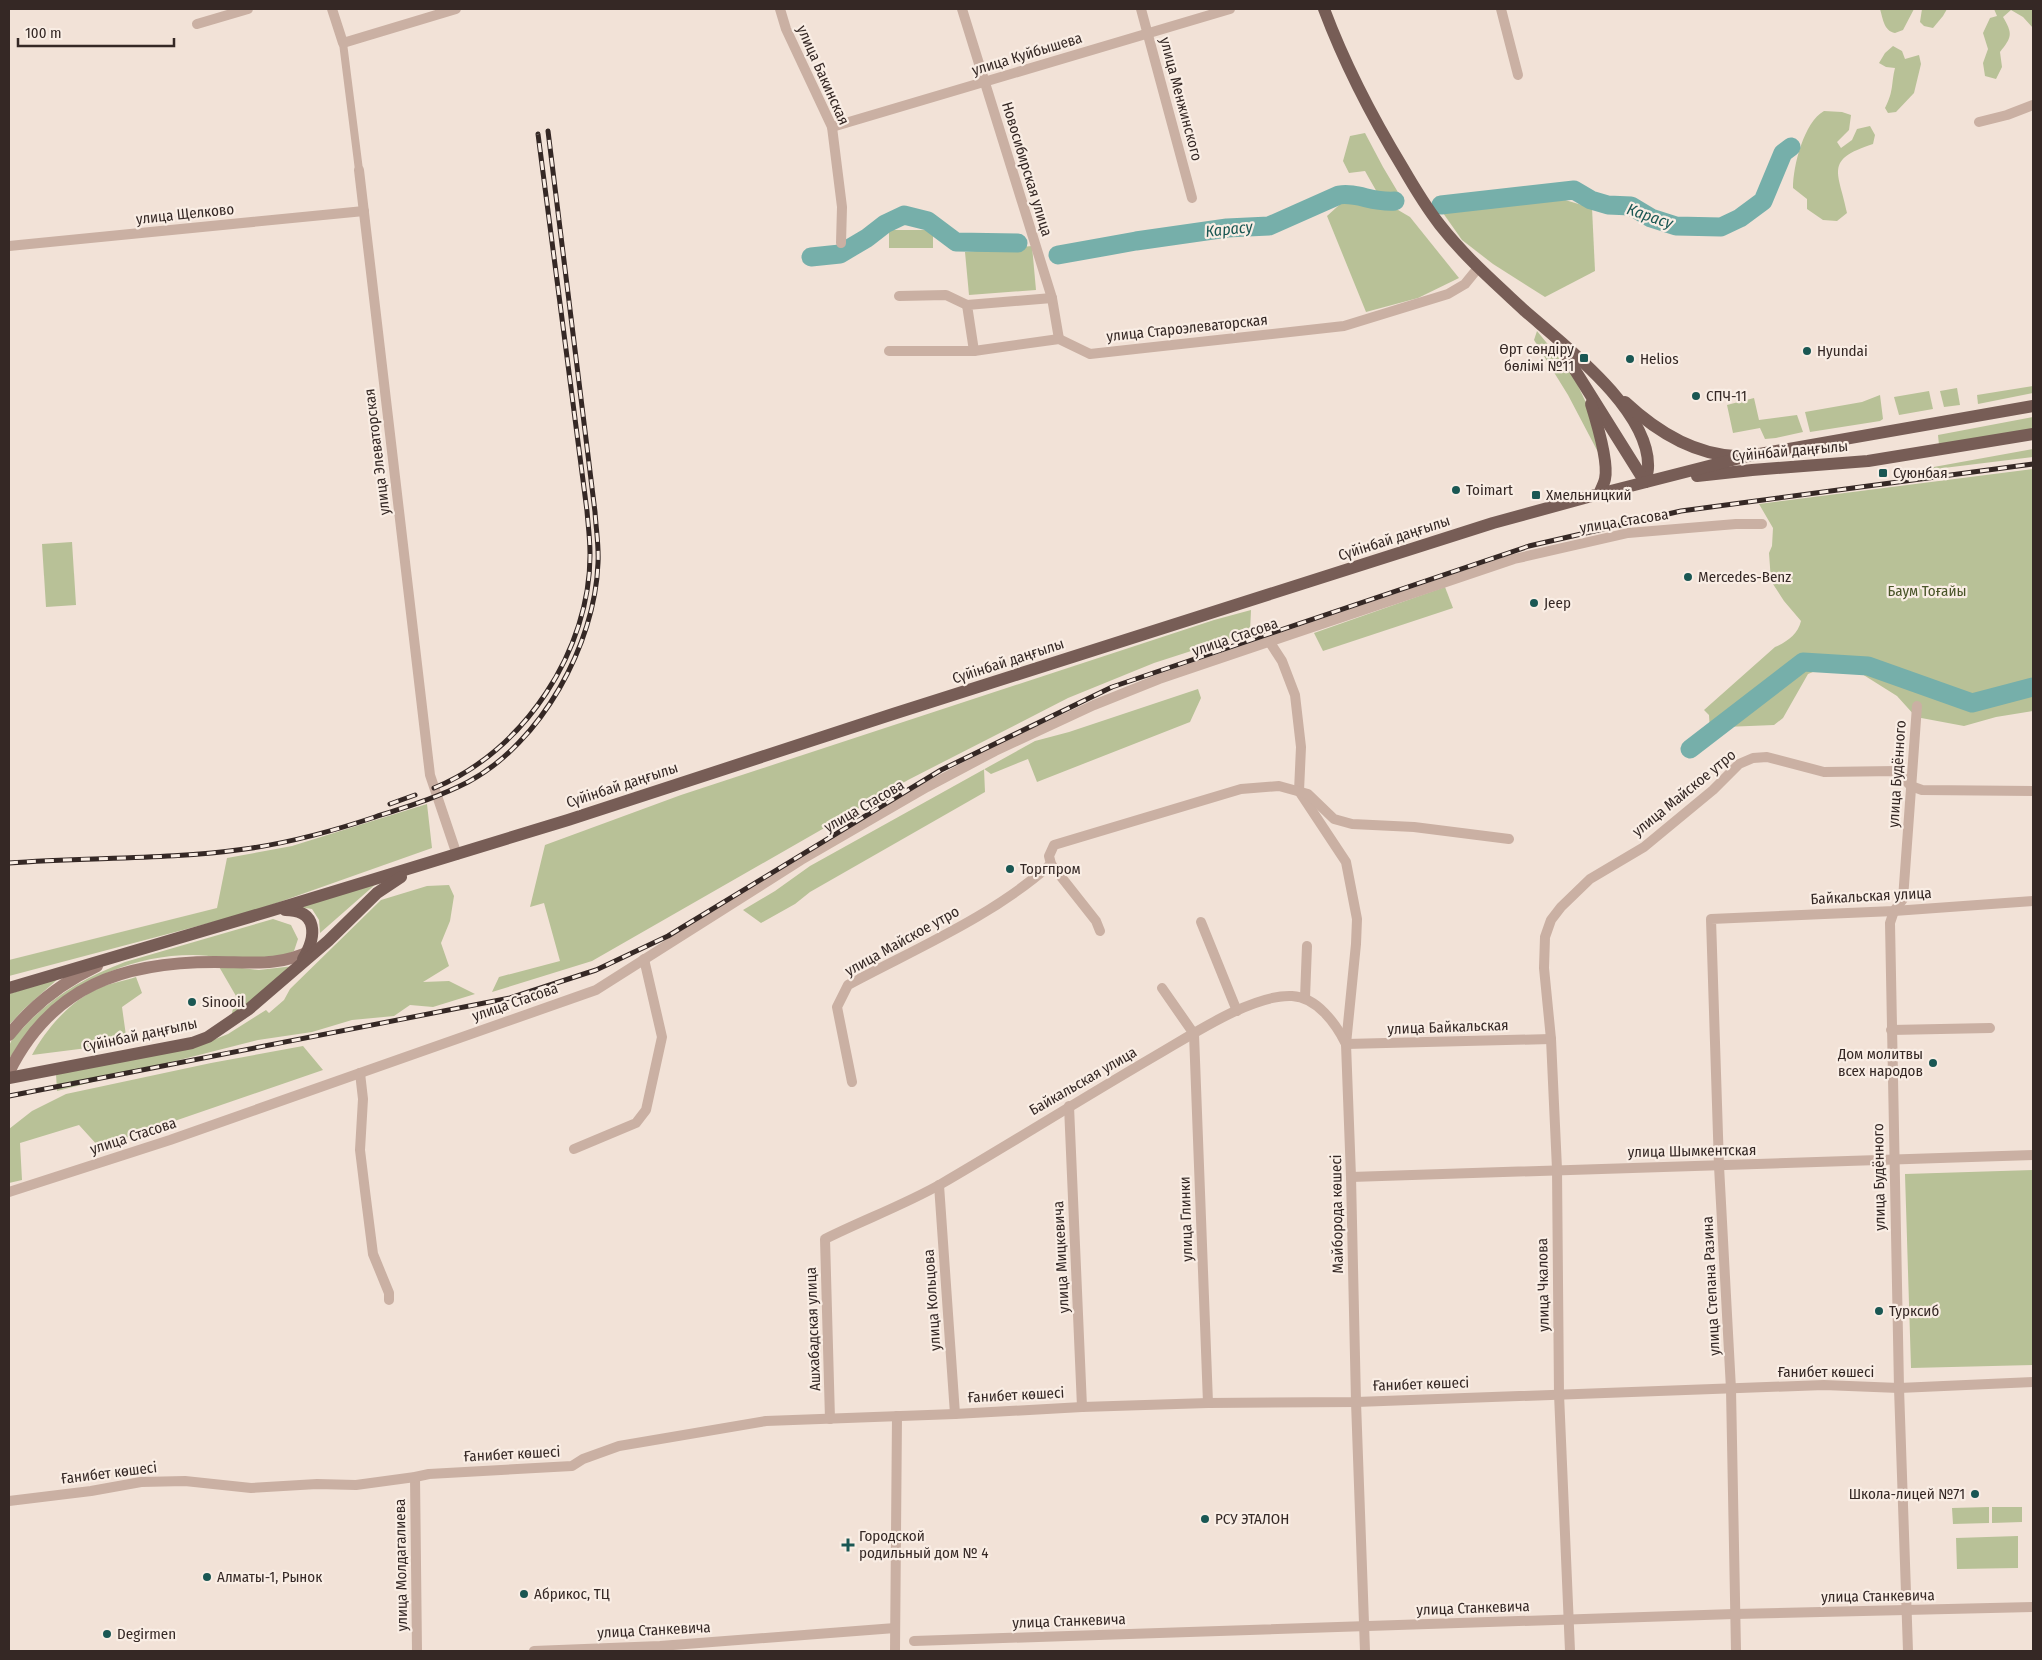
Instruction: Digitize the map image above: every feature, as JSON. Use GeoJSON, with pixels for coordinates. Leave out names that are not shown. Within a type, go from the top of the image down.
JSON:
{"type":"FeatureCollection","features":[{"type":"Feature","properties":{"kind":"main road"},"geometry":{"type":"LineString","coordinates":[[1324,9],[1351,74],[1384,137],[1439,224],[1478,268],[1640,414],[1684,444],[1707,453],[1748,456]]}},
{"type":"Feature","properties":{"kind":"main road"},"geometry":{"type":"LineString","coordinates":[[1551,334],[1578,373],[1645,482]]}},
{"type":"Feature","properties":{"kind":"main road"},"geometry":{"type":"LineString","coordinates":[[1578,373],[1596,422],[1605,468],[1605,478],[1599,494]]}},
{"type":"Feature","properties":{"kind":"main road"},"geometry":{"type":"LineString","coordinates":[[1610,388],[1633,421],[1646,449],[1648,467],[1645,482]]}},
{"type":"Feature","properties":{"kind":"main road","name":"Сүйінбай даңғылы"},"geometry":{"type":"LineString","coordinates":[[9,988],[457,855],[1493,523],[1748,456],[2033,406]]}},
{"type":"Feature","properties":{"kind":"main road","name":"Сүйінбай даңғылы"},"geometry":{"type":"LineString","coordinates":[[1645,482],[1752,470],[1868,461],[2033,434]]}},
{"type":"Feature","properties":{"kind":"main road","name":"Сүйінбай даңғылы"},"geometry":{"type":"LineString","coordinates":[[9,1078],[192,1043],[208,1037],[249,1010],[328,941],[377,892],[428,864]]}},
{"type":"Feature","properties":{"kind":"main road"},"geometry":{"type":"LineString","coordinates":[[270,911],[294,910],[303,913],[307,917],[313,934],[311,944],[294,971]]}},
{"type":"Feature","properties":{"kind":"main road"},"geometry":{"type":"LineString","coordinates":[[9,1072],[34,1034],[50,1015],[69,999],[102,980],[128,970],[178,963],[274,962],[292,960],[328,941]]}},
{"type":"Feature","properties":{"kind":"main road"},"geometry":{"type":"LineString","coordinates":[[9,1035],[31,1010],[57,990],[86,971],[123,955]]}},
{"type":"Feature","properties":{"kind":"street"},"geometry":{"type":"LineString","coordinates":[[197,24],[248,9]]}},
{"type":"Feature","properties":{"kind":"street"},"geometry":{"type":"LineString","coordinates":[[332,9],[343,43],[456,9]]}},
{"type":"Feature","properties":{"kind":"street","name":"улица Бакинская"},"geometry":{"type":"LineString","coordinates":[[780,9],[786,28],[832,128],[842,207],[840,243]]}},
{"type":"Feature","properties":{"kind":"street","name":"Новосибирская улица"},"geometry":{"type":"LineString","coordinates":[[962,9],[1052,298],[1059,339]]}},
{"type":"Feature","properties":{"kind":"street","name":"улица Менжинского"},"geometry":{"type":"LineString","coordinates":[[1141,9],[1192,198]]}},
{"type":"Feature","properties":{"kind":"street","name":"улица Куйбышева"},"geometry":{"type":"LineString","coordinates":[[832,128],[1230,9]]}},
{"type":"Feature","properties":{"kind":"street"},"geometry":{"type":"LineString","coordinates":[[1500,9],[1518,75]]}},
{"type":"Feature","properties":{"kind":"street","name":"улица Элеваторская"},"geometry":{"type":"LineString","coordinates":[[343,43],[430,775],[457,855]]}},
{"type":"Feature","properties":{"kind":"street"},"geometry":{"type":"LineString","coordinates":[[1979,122],[2007,115],[2033,105]]}},
{"type":"Feature","properties":{"kind":"street","name":"улица Щелково"},"geometry":{"type":"LineString","coordinates":[[9,246],[364,211]]}},
{"type":"Feature","properties":{"kind":"street","name":"улица Староэлеваторская"},"geometry":{"type":"LineString","coordinates":[[1059,339],[1090,354],[1344,326],[1448,294],[1465,284],[1478,268]]}},
{"type":"Feature","properties":{"kind":"street"},"geometry":{"type":"LineString","coordinates":[[899,296],[946,295],[967,305],[1052,298]]}},
{"type":"Feature","properties":{"kind":"street"},"geometry":{"type":"LineString","coordinates":[[967,305],[974,351]]}},
{"type":"Feature","properties":{"kind":"street"},"geometry":{"type":"LineString","coordinates":[[889,351],[974,351],[1059,339]]}},
{"type":"Feature","properties":{"kind":"street","name":"улица Стасова"},"geometry":{"type":"LineString","coordinates":[[9,1192],[170,1140],[596,990],[801,860],[927,787],[996,751],[1094,705],[1159,679],[1514,560],[1559,548],[1628,533],[1736,524],[1762,524]]}},
{"type":"Feature","properties":{"kind":"street"},"geometry":{"type":"LineString","coordinates":[[1269,641],[1282,661],[1295,695],[1301,747],[1299,791]]}},
{"type":"Feature","properties":{"kind":"street","name":"улица Будённого"},"geometry":{"type":"LineString","coordinates":[[1908,1651],[1898,1388],[1890,923],[1894,912],[1903,899],[1917,706]]}},
{"type":"Feature","properties":{"kind":"street","name":"улица Майское утро"},"geometry":{"type":"LineString","coordinates":[[1551,920],[1561,907],[1590,879],[1644,847],[1713,790],[1739,764],[1753,758],[1767,757],[1824,772],[1896,771],[1911,786],[1922,790],[2033,791]]}},
{"type":"Feature","properties":{"kind":"street"},"geometry":{"type":"LineString","coordinates":[[1100,931],[1096,921],[1051,864],[1050,856],[1054,844],[1241,789],[1279,786],[1299,791],[1308,794],[1334,819],[1352,824],[1414,826],[1509,839]]}},
{"type":"Feature","properties":{"kind":"street","name":"Майборода көшесі"},"geometry":{"type":"LineString","coordinates":[[1299,791],[1346,862],[1357,919],[1346,1044],[1365,1651]]}},
{"type":"Feature","properties":{"kind":"street","name":"улица Майское утро"},"geometry":{"type":"LineString","coordinates":[[852,1082],[838,1007],[848,985],[995,907],[1032,881],[1051,864]]}},
{"type":"Feature","properties":{"kind":"street","name":"Байкальская улица"},"geometry":{"type":"LineString","coordinates":[[1711,919],[1894,912],[2033,900]]}},
{"type":"Feature","properties":{"kind":"street","name":"улица Степана Разина"},"geometry":{"type":"LineString","coordinates":[[1711,919],[1719,1166],[1731,1389],[1736,1651]]}},
{"type":"Feature","properties":{"kind":"street","name":"улица Чкалова"},"geometry":{"type":"LineString","coordinates":[[1551,920],[1545,937],[1544,968],[1551,1039],[1557,1169],[1559,1394],[1570,1651]]}},
{"type":"Feature","properties":{"kind":"street"},"geometry":{"type":"LineString","coordinates":[[1201,922],[1237,1011]]}},
{"type":"Feature","properties":{"kind":"street"},"geometry":{"type":"LineString","coordinates":[[1307,946],[1305,998],[1336,1025],[1346,1044]]}},
{"type":"Feature","properties":{"kind":"street"},"geometry":{"type":"LineString","coordinates":[[574,1149],[636,1123],[646,1110],[662,1037],[644,959]]}},
{"type":"Feature","properties":{"kind":"street"},"geometry":{"type":"LineString","coordinates":[[1162,988],[1194,1034]]}},
{"type":"Feature","properties":{"kind":"street","name":"Байкальская улица"},"geometry":{"type":"LineString","coordinates":[[825,1239],[939,1185],[1069,1106],[1237,1011],[1273,998],[1292,996],[1305,998]]}},
{"type":"Feature","properties":{"kind":"street"},"geometry":{"type":"LineString","coordinates":[[1891,1030],[1990,1028]]}},
{"type":"Feature","properties":{"kind":"street","name":"улица Глинки"},"geometry":{"type":"LineString","coordinates":[[1194,1034],[1208,1403]]}},
{"type":"Feature","properties":{"kind":"street","name":"улица Байкальская"},"geometry":{"type":"LineString","coordinates":[[1346,1044],[1551,1039]]}},
{"type":"Feature","properties":{"kind":"street"},"geometry":{"type":"LineString","coordinates":[[360,1073],[363,1099],[360,1150],[364,1191],[373,1254],[389,1293],[389,1300]]}},
{"type":"Feature","properties":{"kind":"street","name":"улица Мицкевича"},"geometry":{"type":"LineString","coordinates":[[1069,1106],[1082,1407]]}},
{"type":"Feature","properties":{"kind":"street","name":"улица Шымкентская"},"geometry":{"type":"LineString","coordinates":[[1351,1177],[1557,1169],[2033,1156]]}},
{"type":"Feature","properties":{"kind":"street","name":"улица Кольцова"},"geometry":{"type":"LineString","coordinates":[[939,1185],[955,1414]]}},
{"type":"Feature","properties":{"kind":"street","name":"Ашхабадская улица"},"geometry":{"type":"LineString","coordinates":[[825,1239],[830,1418]]}},
{"type":"Feature","properties":{"kind":"street","name":"Ғанибет көшесі"},"geometry":{"type":"LineString","coordinates":[[9,1501],[91,1491],[141,1482],[185,1481],[251,1488],[317,1484],[356,1485],[428,1474],[572,1466],[583,1459],[619,1446],[766,1421],[1208,1403],[1356,1402],[1824,1385],[1898,1388],[2033,1382]]}},
{"type":"Feature","properties":{"kind":"street"},"geometry":{"type":"LineString","coordinates":[[895,1651],[897,1416]]}},
{"type":"Feature","properties":{"kind":"street","name":"улица Молдагалиева"},"geometry":{"type":"LineString","coordinates":[[415,1477],[417,1651]]}},
{"type":"Feature","properties":{"kind":"street","name":"улица Станкевича"},"geometry":{"type":"LineString","coordinates":[[914,1641],[1734,1614],[2033,1607]]}},
{"type":"Feature","properties":{"kind":"street","name":"улица Станкевича"},"geometry":{"type":"LineString","coordinates":[[534,1651],[660,1649],[895,1628]]}},
{"type":"Feature","properties":{"kind":"green space"},"geometry":{"type":"Polygon","coordinates":[[[1880,9],[1914,9],[1903,30],[1895,33],[1886,27],[1880,9]]]}},
{"type":"Feature","properties":{"kind":"green space"},"geometry":{"type":"Polygon","coordinates":[[[1922,9],[1947,9],[1933,28],[1924,26],[1920,22],[1922,9]]]}},
{"type":"Feature","properties":{"kind":"green space"},"geometry":{"type":"Polygon","coordinates":[[[1994,9],[2033,9],[2033,28],[2023,17],[2011,10],[2003,17],[2010,35],[2000,52],[2002,67],[1996,79],[1985,76],[1983,63],[1988,49],[1983,33],[1990,18],[1997,16],[1994,9]]]}},
{"type":"Feature","properties":{"kind":"green space"},"geometry":{"type":"Polygon","coordinates":[[[1893,46],[1902,51],[1905,59],[1919,55],[1921,64],[1914,93],[1896,112],[1888,113],[1885,108],[1891,92],[1895,68],[1886,67],[1879,63],[1885,53],[1893,46]]]}},
{"type":"Feature","properties":{"kind":"green space"},"geometry":{"type":"Polygon","coordinates":[[[1824,111],[1842,112],[1851,115],[1849,130],[1837,142],[1841,148],[1852,140],[1857,129],[1870,126],[1875,135],[1873,144],[1857,150],[1841,162],[1838,169],[1847,213],[1837,221],[1823,220],[1807,209],[1807,199],[1793,188],[1795,168],[1805,134],[1817,117],[1824,111]]]}},
{"type":"Feature","properties":{"kind":"green space"},"geometry":{"type":"Polygon","coordinates":[[[1365,133],[1399,194],[1378,194],[1365,171],[1349,173],[1343,161],[1350,136],[1365,133]]]}},
{"type":"Feature","properties":{"kind":"green space"},"geometry":{"type":"Polygon","coordinates":[[[1347,198],[1393,207],[1410,217],[1459,278],[1418,298],[1366,312],[1327,216],[1347,198]]]}},
{"type":"Feature","properties":{"kind":"green space"},"geometry":{"type":"Polygon","coordinates":[[[1565,200],[1592,208],[1595,271],[1545,297],[1493,264],[1462,240],[1443,213],[1565,200]]]}},
{"type":"Feature","properties":{"kind":"green space"},"geometry":{"type":"Polygon","coordinates":[[[889,230],[933,230],[933,248],[889,248],[889,230]]]}},
{"type":"Feature","properties":{"kind":"green space"},"geometry":{"type":"Polygon","coordinates":[[[1032,246],[1036,290],[969,295],[965,252],[1032,246]]]}},
{"type":"Feature","properties":{"kind":"green space"},"geometry":{"type":"Polygon","coordinates":[[[1537,331],[1573,375],[1588,407],[1599,454],[1568,395],[1534,340],[1537,331]]]}},
{"type":"Feature","properties":{"kind":"green space"},"geometry":{"type":"Polygon","coordinates":[[[2033,386],[2033,393],[1978,404],[1977,395],[2033,386]]]}},
{"type":"Feature","properties":{"kind":"green space"},"geometry":{"type":"Polygon","coordinates":[[[1957,388],[1960,405],[1944,407],[1940,391],[1957,388]]]}},
{"type":"Feature","properties":{"kind":"green space"},"geometry":{"type":"Polygon","coordinates":[[[1929,391],[1933,409],[1899,415],[1894,397],[1929,391]]]}},
{"type":"Feature","properties":{"kind":"green space"},"geometry":{"type":"Polygon","coordinates":[[[1880,395],[1883,419],[1880,421],[1810,432],[1805,412],[1862,402],[1880,395]]]}},
{"type":"Feature","properties":{"kind":"green space"},"geometry":{"type":"Polygon","coordinates":[[[1754,398],[1759,420],[1797,415],[1803,432],[1765,439],[1760,428],[1733,433],[1727,405],[1754,398]]]}},
{"type":"Feature","properties":{"kind":"green space"},"geometry":{"type":"Polygon","coordinates":[[[2033,417],[2033,429],[1939,445],[1938,435],[2033,417]]]}},
{"type":"Feature","properties":{"kind":"green space"},"geometry":{"type":"Polygon","coordinates":[[[2033,449],[2033,457],[1895,474],[2033,449]]]}},
{"type":"Feature","properties":{"kind":"green space","name":"Баум Тоғайы"},"geometry":{"type":"Polygon","coordinates":[[[2033,469],[2033,711],[1996,717],[1964,726],[1916,717],[1897,696],[1862,674],[1844,666],[1825,667],[1808,674],[1783,718],[1774,725],[1725,727],[1710,731],[1709,715],[1704,710],[1775,647],[1791,637],[1800,626],[1801,621],[1784,601],[1771,581],[1769,553],[1772,546],[1773,528],[1759,504],[2033,469]]]}},
{"type":"Feature","properties":{"kind":"green space"},"geometry":{"type":"Polygon","coordinates":[[[72,542],[76,605],[46,607],[42,544],[72,542]]]}},
{"type":"Feature","properties":{"kind":"green space"},"geometry":{"type":"Polygon","coordinates":[[[1445,587],[1453,608],[1323,651],[1314,633],[1445,587]]]}},
{"type":"Feature","properties":{"kind":"green space"},"geometry":{"type":"Polygon","coordinates":[[[1251,610],[1250,632],[1154,663],[1068,698],[908,780],[592,961],[492,992],[499,977],[560,961],[544,903],[530,907],[545,845],[681,795],[1214,620],[1251,610]]]}},
{"type":"Feature","properties":{"kind":"green space"},"geometry":{"type":"Polygon","coordinates":[[[1198,689],[1201,698],[1190,722],[1037,782],[1028,759],[991,774],[984,769],[1035,741],[1069,732],[1198,689]]]}},
{"type":"Feature","properties":{"kind":"green space"},"geometry":{"type":"Polygon","coordinates":[[[984,769],[985,792],[810,892],[795,904],[761,923],[743,910],[775,891],[810,866],[984,769]]]}},
{"type":"Feature","properties":{"kind":"green space"},"geometry":{"type":"Polygon","coordinates":[[[427,804],[432,848],[251,912],[9,976],[9,960],[217,908],[227,858],[292,846],[427,804]]]}},
{"type":"Feature","properties":{"kind":"green space"},"geometry":{"type":"Polygon","coordinates":[[[377,883],[320,933],[319,920],[312,909],[299,907],[377,883]]]}},
{"type":"Feature","properties":{"kind":"green space"},"geometry":{"type":"Polygon","coordinates":[[[449,885],[454,896],[450,921],[441,943],[449,966],[423,982],[449,981],[475,994],[433,1007],[410,1005],[394,1016],[352,1020],[312,1032],[258,1040],[57,1091],[56,1074],[198,1046],[228,1034],[266,1010],[269,1013],[284,1000],[290,989],[381,900],[427,886],[449,885]]]}},
{"type":"Feature","properties":{"kind":"green space"},"geometry":{"type":"Polygon","coordinates":[[[273,919],[291,925],[298,939],[294,951],[268,961],[202,955],[165,957],[137,962],[111,971],[87,983],[64,998],[25,1036],[9,1059],[9,1046],[17,1034],[45,1007],[82,981],[125,962],[273,919]]]}},
{"type":"Feature","properties":{"kind":"green space"},"geometry":{"type":"Polygon","coordinates":[[[218,965],[259,970],[294,966],[231,1017],[236,996],[218,965]]]}},
{"type":"Feature","properties":{"kind":"green space"},"geometry":{"type":"Polygon","coordinates":[[[136,977],[142,993],[122,1007],[127,1043],[32,1055],[44,1035],[78,1000],[103,986],[136,977]]]}},
{"type":"Feature","properties":{"kind":"green space"},"geometry":{"type":"Polygon","coordinates":[[[59,978],[24,1009],[9,1025],[9,994],[59,978]]]}},
{"type":"Feature","properties":{"kind":"green space"},"geometry":{"type":"Polygon","coordinates":[[[303,1046],[323,1070],[99,1147],[79,1125],[20,1143],[22,1180],[9,1183],[9,1129],[32,1111],[66,1094],[211,1063],[303,1046]]]}},
{"type":"Feature","properties":{"kind":"green space"},"geometry":{"type":"Polygon","coordinates":[[[2033,1170],[2033,1365],[1911,1368],[1905,1174],[2033,1170]]]}},
{"type":"Feature","properties":{"kind":"green space"},"geometry":{"type":"Polygon","coordinates":[[[1989,1507],[1989,1523],[1953,1524],[1952,1508],[1989,1507]]]}},
{"type":"Feature","properties":{"kind":"green space"},"geometry":{"type":"Polygon","coordinates":[[[1992,1507],[2022,1507],[2022,1522],[1992,1523],[1992,1507]]]}},
{"type":"Feature","properties":{"kind":"green space"},"geometry":{"type":"Polygon","coordinates":[[[2018,1536],[2018,1568],[1957,1569],[1956,1538],[2018,1536]]]}},
{"type":"Feature","properties":{"kind":"waterway","name":"Карасу"},"geometry":{"type":"LineString","coordinates":[[1441,205],[1574,190],[1591,200],[1608,205],[1631,206],[1651,218],[1676,226],[1721,227],[1740,218],[1763,201],[1783,153],[1791,147]]}},
{"type":"Feature","properties":{"kind":"waterway","name":"Карасу"},"geometry":{"type":"LineString","coordinates":[[1058,255],[1136,241],[1227,228],[1269,226],[1339,195],[1346,194],[1395,201]]}},
{"type":"Feature","properties":{"kind":"waterway"},"geometry":{"type":"LineString","coordinates":[[811,257],[840,254],[867,238],[885,224],[904,215],[928,221],[956,242],[1018,243]]}},
{"type":"Feature","properties":{"kind":"waterway"},"geometry":{"type":"LineString","coordinates":[[1690,749],[1803,662],[1868,666],[1972,703],[2033,687]]}},
{"type":"Feature","properties":{"kind":"railway"},"geometry":{"type":"LineString","coordinates":[[9,863],[216,853],[294,840],[327,832],[422,801],[468,782],[494,765],[519,743],[540,717],[559,689],[575,658],[587,626],[595,594],[598,563],[595,512],[548,131]]}},
{"type":"Feature","properties":{"kind":"railway"},"geometry":{"type":"LineString","coordinates":[[434,788],[467,772],[496,750],[523,723],[546,693],[565,660],[579,625],[587,589],[590,553],[587,511],[538,134]]}},
{"type":"Feature","properties":{"kind":"railway"},"geometry":{"type":"LineString","coordinates":[[9,1096],[510,998],[596,970],[668,936],[941,770],[1112,687],[1529,546],[1681,511],[2033,464]]}},
{"type":"Feature","properties":{"kind":"railway"},"geometry":{"type":"LineString","coordinates":[[390,804],[415,795]]}},
{"type":"Feature","properties":{"kind":"place","name":"Hyundai"},"geometry":{"type":"Point","coordinates":[1807,351]}},
{"type":"Feature","properties":{"kind":"place","name":"Өрт сөндіру бөлімі №11"},"geometry":{"type":"Point","coordinates":[1584,358]}},
{"type":"Feature","properties":{"kind":"place","name":"Helios"},"geometry":{"type":"Point","coordinates":[1630,359]}},
{"type":"Feature","properties":{"kind":"place","name":"СПЧ-11"},"geometry":{"type":"Point","coordinates":[1696,396]}},
{"type":"Feature","properties":{"kind":"place","name":"Суюнбая"},"geometry":{"type":"Point","coordinates":[1883,473]}},
{"type":"Feature","properties":{"kind":"place","name":"Toimart"},"geometry":{"type":"Point","coordinates":[1456,490]}},
{"type":"Feature","properties":{"kind":"place","name":"Хмельницкий"},"geometry":{"type":"Point","coordinates":[1536,495]}},
{"type":"Feature","properties":{"kind":"place","name":"Mercedes-Benz"},"geometry":{"type":"Point","coordinates":[1688,577]}},
{"type":"Feature","properties":{"kind":"place","name":"Jeep"},"geometry":{"type":"Point","coordinates":[1534,603]}},
{"type":"Feature","properties":{"kind":"place","name":"Торгпром"},"geometry":{"type":"Point","coordinates":[1010,869]}},
{"type":"Feature","properties":{"kind":"place","name":"Sinooil"},"geometry":{"type":"Point","coordinates":[192,1002]}},
{"type":"Feature","properties":{"kind":"place","name":"Дом молитвы всех народов"},"geometry":{"type":"Point","coordinates":[1933,1063]}},
{"type":"Feature","properties":{"kind":"place","name":"Турксиб"},"geometry":{"type":"Point","coordinates":[1879,1311]}},
{"type":"Feature","properties":{"kind":"place","name":"Школа-лицей №71"},"geometry":{"type":"Point","coordinates":[1975,1494]}},
{"type":"Feature","properties":{"kind":"place","name":"РСУ ЭТАЛОН"},"geometry":{"type":"Point","coordinates":[1205,1519]}},
{"type":"Feature","properties":{"kind":"place","name":"Городской родильный дом № 4"},"geometry":{"type":"Point","coordinates":[848,1545]}},
{"type":"Feature","properties":{"kind":"place","name":"Алматы-1, Рынок"},"geometry":{"type":"Point","coordinates":[207,1577]}},
{"type":"Feature","properties":{"kind":"place","name":"Абрикос, ТЦ"},"geometry":{"type":"Point","coordinates":[524,1594]}},
{"type":"Feature","properties":{"kind":"place","name":"Degirmen"},"geometry":{"type":"Point","coordinates":[107,1634]}}]}
